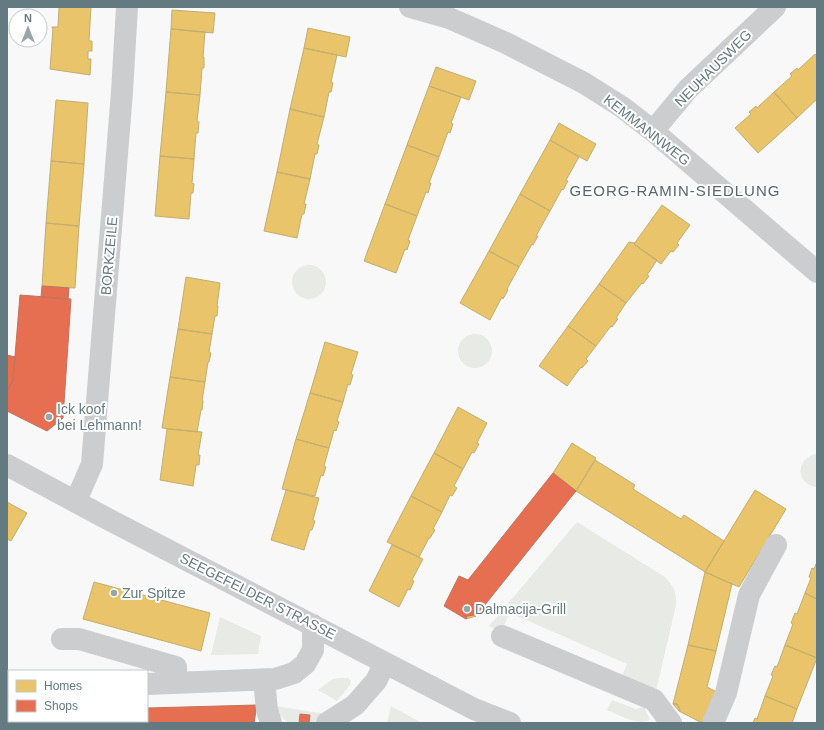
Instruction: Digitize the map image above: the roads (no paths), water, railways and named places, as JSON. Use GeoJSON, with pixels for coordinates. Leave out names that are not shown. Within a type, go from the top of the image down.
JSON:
{"type":"FeatureCollection","features":[{"type":"Feature","properties":{"kind":"street","name":"BORKZEILE"},"geometry":{"type":"LineString","coordinates":[[76,502],[92,464],[127,7]]}},
{"type":"Feature","properties":{"kind":"street","name":"KEMMANNWEG"},"geometry":{"type":"LineString","coordinates":[[410,7],[449,18],[521,50],[584,83],[622,107],[817,272]]}},
{"type":"Feature","properties":{"kind":"street","name":"NEUHAUSWEG"},"geometry":{"type":"LineString","coordinates":[[652,131],[688,89],[775,7]]}},
{"type":"Feature","properties":{"kind":"street","name":"SEEGEFELDER STRASSE"},"geometry":{"type":"LineString","coordinates":[[7,465],[385,663],[473,716],[510,723]]}},
{"type":"Feature","properties":{"kind":"street"},"geometry":{"type":"LineString","coordinates":[[713,723],[726,693],[749,595],[776,545]]}},
{"type":"Feature","properties":{"kind":"street"},"geometry":{"type":"LineString","coordinates":[[148,684],[264,680],[275,679],[294,673],[305,664],[313,650],[313,625]]}},
{"type":"Feature","properties":{"kind":"street"},"geometry":{"type":"LineString","coordinates":[[502,636],[654,700],[671,723]]}},
{"type":"Feature","properties":{"kind":"street"},"geometry":{"type":"LineString","coordinates":[[62,639],[78,639],[176,667],[176,683]]}},
{"type":"Feature","properties":{"kind":"street"},"geometry":{"type":"LineString","coordinates":[[327,723],[355,705],[376,681],[385,663]]}},
{"type":"Feature","properties":{"kind":"street"},"geometry":{"type":"LineString","coordinates":[[264,680],[267,710],[271,723]]}},
{"type":"Feature","properties":{"kind":"place","name":"Ick koof bei Lehmann!"},"geometry":{"type":"Point","coordinates":[49,417]}},
{"type":"Feature","properties":{"kind":"place","name":"Zur Spitze"},"geometry":{"type":"Point","coordinates":[114,593]}},
{"type":"Feature","properties":{"kind":"place","name":"Dalmacija-Grill"},"geometry":{"type":"Point","coordinates":[467,609]}},
{"type":"Feature","properties":{"kind":"district","name":"GEORG-RAMIN-SIEDLUNG"},"geometry":{"type":"Point","coordinates":[675,190]}}]}
